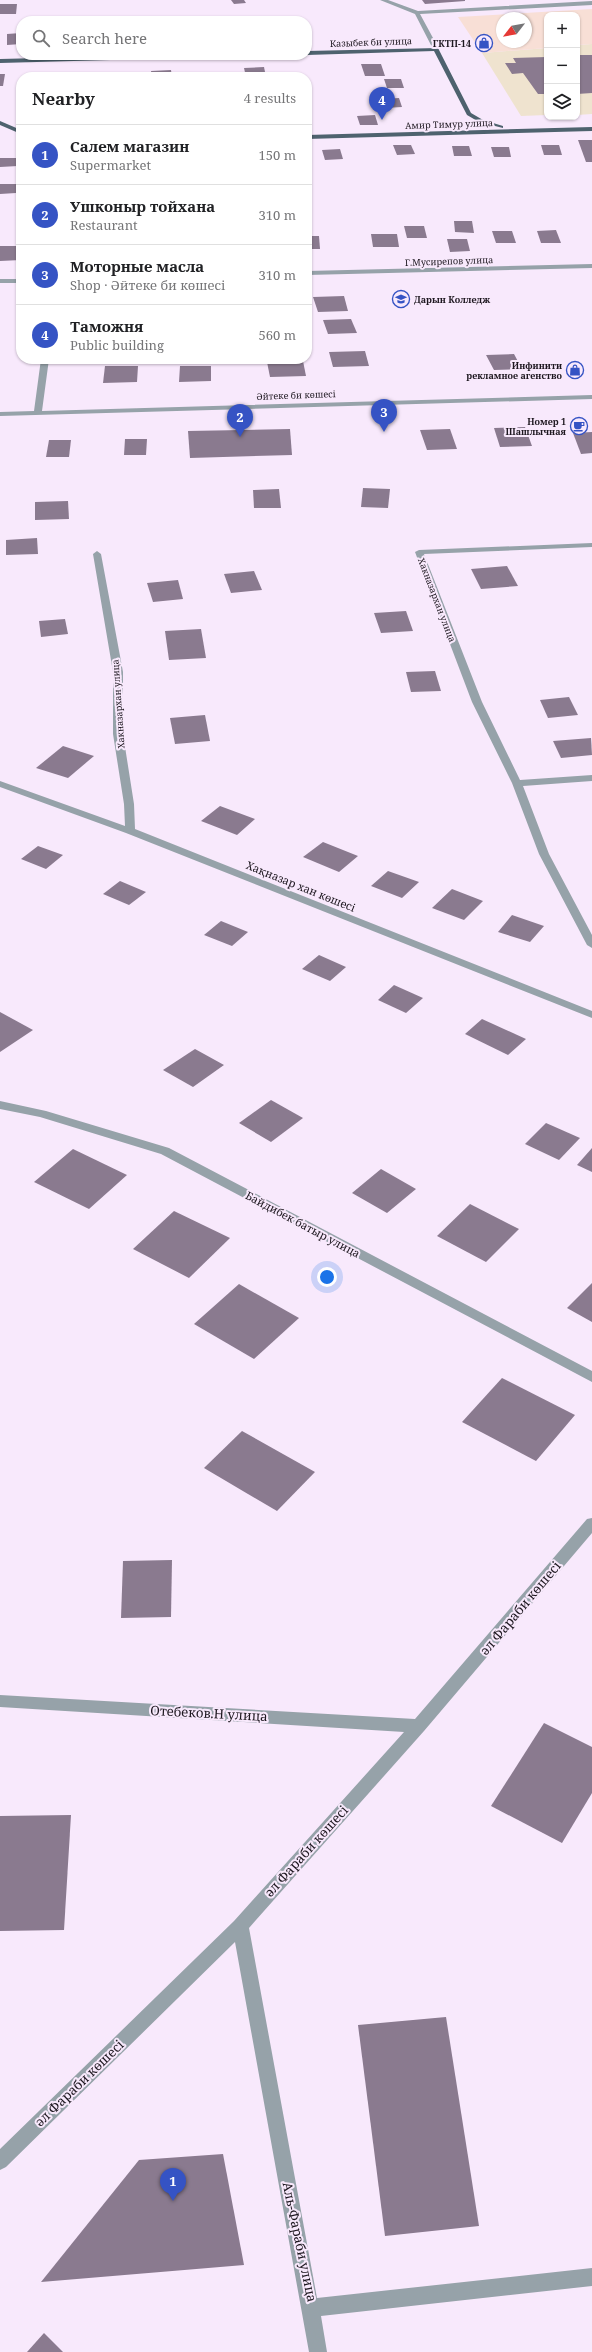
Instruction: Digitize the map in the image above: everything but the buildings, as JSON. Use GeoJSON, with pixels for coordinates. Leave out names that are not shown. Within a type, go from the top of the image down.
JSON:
{"type":"FeatureCollection","features":[{"type":"Feature","properties":{"kind":"main road","name":"Казыбек би улица"},"geometry":{"type":"LineString","coordinates":[[312,53],[436,49]]}},
{"type":"Feature","properties":{"kind":"main road"},"geometry":{"type":"LineString","coordinates":[[436,49],[469,114],[481,122],[520,130]]}},
{"type":"Feature","properties":{"kind":"main road"},"geometry":{"type":"LineString","coordinates":[[0,61],[37,60]]}},
{"type":"Feature","properties":{"kind":"main road"},"geometry":{"type":"LineString","coordinates":[[0,123],[16,130]]}},
{"type":"Feature","properties":{"kind":"main road","name":"Амир Тимур улица"},"geometry":{"type":"LineString","coordinates":[[312,137],[427,135],[592,128]]}},
{"type":"Feature","properties":{"kind":"street"},"geometry":{"type":"LineString","coordinates":[[383,0],[417,13],[592,3]]}},
{"type":"Feature","properties":{"kind":"street"},"geometry":{"type":"LineString","coordinates":[[417,13],[436,49]]}},
{"type":"Feature","properties":{"kind":"street","name":"Г.Мусирепов улица"},"geometry":{"type":"LineString","coordinates":[[312,273],[592,266]]}},
{"type":"Feature","properties":{"kind":"street"},"geometry":{"type":"LineString","coordinates":[[0,281],[16,281]]}},
{"type":"Feature","properties":{"kind":"street"},"geometry":{"type":"LineString","coordinates":[[38,412],[44,364]]}},
{"type":"Feature","properties":{"kind":"street","name":"Әйтеке би көшесі"},"geometry":{"type":"LineString","coordinates":[[0,414],[592,397]]}},
{"type":"Feature","properties":{"kind":"street","name":"Хакназархан улица"},"geometry":{"type":"LineString","coordinates":[[592,545],[419,552],[477,702],[517,783],[544,854],[592,945]]}},
{"type":"Feature","properties":{"kind":"street","name":"Хакназархан улица"},"geometry":{"type":"LineString","coordinates":[[97,554],[118,672],[118,734],[129,804],[130,831]]}},
{"type":"Feature","properties":{"kind":"street"},"geometry":{"type":"LineString","coordinates":[[517,783],[592,778]]}},
{"type":"Feature","properties":{"kind":"street","name":"Хақназар хан көшесі"},"geometry":{"type":"LineString","coordinates":[[0,784],[130,831],[592,1015]]}},
{"type":"Feature","properties":{"kind":"street","name":"Байдибек батыр улица"},"geometry":{"type":"LineString","coordinates":[[0,1105],[42,1114],[165,1151],[592,1377]]}},
{"type":"Feature","properties":{"kind":"street","name":"әл Фараби көшесі"},"geometry":{"type":"LineString","coordinates":[[0,2161],[240,1926],[419,1726],[592,1523]]}},
{"type":"Feature","properties":{"kind":"street","name":"Отебеков.Н улица"},"geometry":{"type":"LineString","coordinates":[[0,1701],[419,1726]]}},
{"type":"Feature","properties":{"kind":"street","name":"Аль-Фараби улица"},"geometry":{"type":"LineString","coordinates":[[240,1926],[311,2308],[592,2276]]}},
{"type":"Feature","properties":{"kind":"street"},"geometry":{"type":"LineString","coordinates":[[311,2308],[318,2352]]}},
{"type":"Feature","properties":{"kind":"shaded area"},"geometry":{"type":"Polygon","coordinates":[[[592,9],[592,44],[580,45],[580,12],[544,12],[544,48],[482,53],[458,17],[496,15],[496,48],[532,48],[532,13],[592,9]]]}},
{"type":"Feature","properties":{"kind":"shaded area"},"geometry":{"type":"Polygon","coordinates":[[[592,44],[592,114],[580,115],[580,45],[592,44]]]}},
{"type":"Feature","properties":{"kind":"shaded area"},"geometry":{"type":"Polygon","coordinates":[[[544,48],[544,115],[521,116],[482,53],[544,48]]]}},
{"type":"Feature","properties":{"kind":"place","name":"ГКТП-14"},"geometry":{"type":"Point","coordinates":[484,43]}},
{"type":"Feature","properties":{"kind":"place","name":"Таможня"},"geometry":{"type":"Point","coordinates":[382,120]}},
{"type":"Feature","properties":{"kind":"place","name":"Дарын Колледж"},"geometry":{"type":"Point","coordinates":[401,299]}},
{"type":"Feature","properties":{"kind":"place","name":"Инфинити рекламное агенство"},"geometry":{"type":"Point","coordinates":[575,370]}},
{"type":"Feature","properties":{"kind":"place","name":"Номер 1 Шашлычная"},"geometry":{"type":"Point","coordinates":[579,426]}},
{"type":"Feature","properties":{"kind":"place","name":"Моторные масла"},"geometry":{"type":"Point","coordinates":[384,432]}},
{"type":"Feature","properties":{"kind":"place","name":"Ушконыр тойхана"},"geometry":{"type":"Point","coordinates":[240,437]}},
{"type":"Feature","properties":{"kind":"place","name":"Салем магазин"},"geometry":{"type":"Point","coordinates":[173,2201]}}]}
